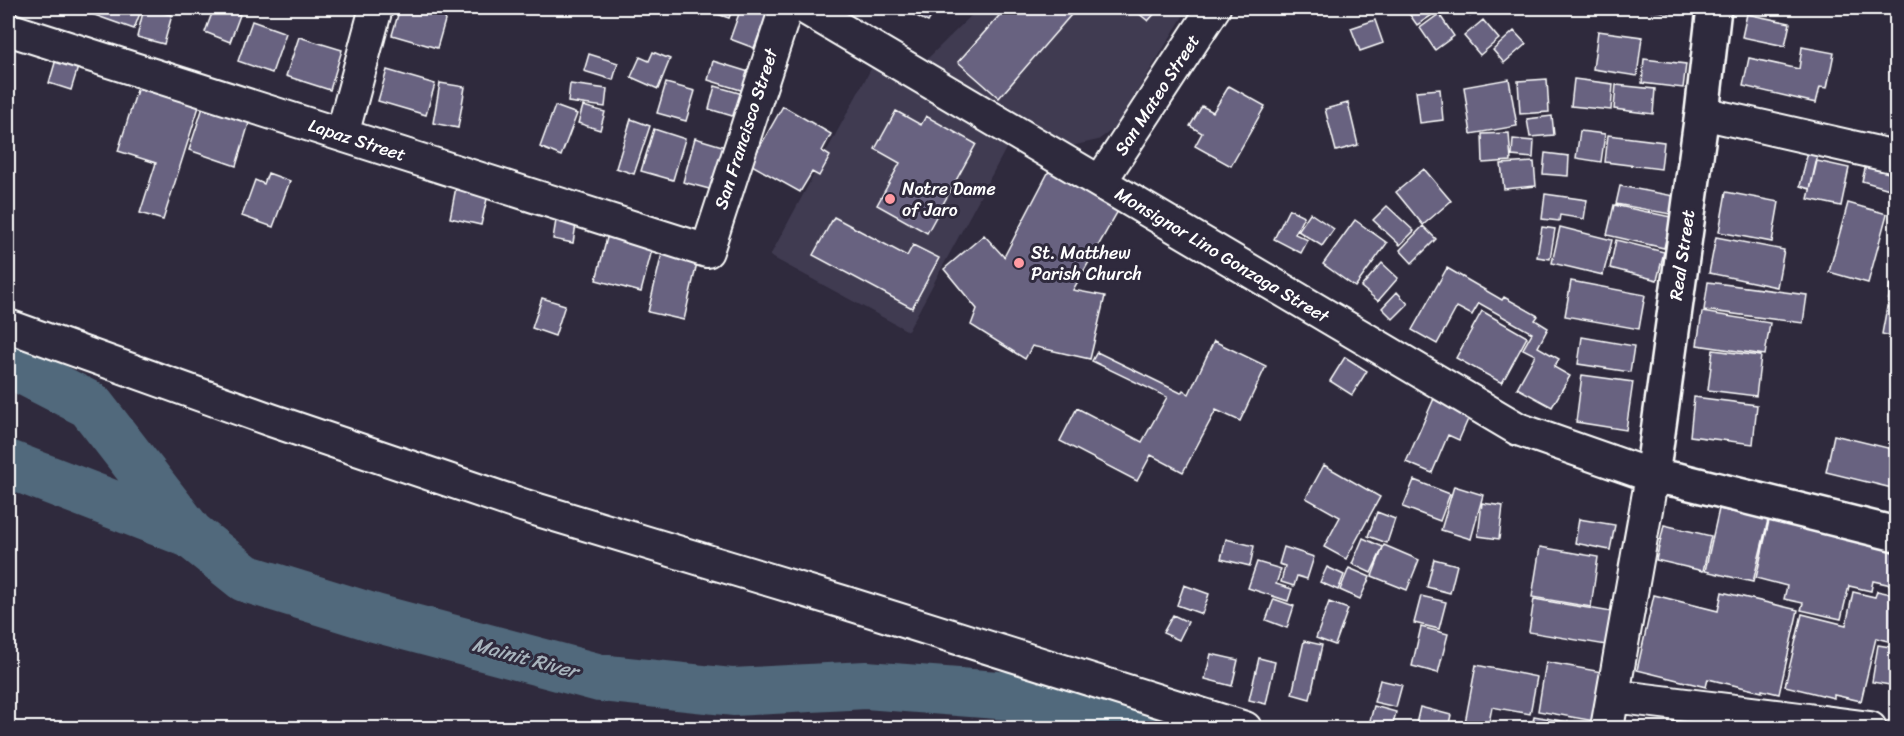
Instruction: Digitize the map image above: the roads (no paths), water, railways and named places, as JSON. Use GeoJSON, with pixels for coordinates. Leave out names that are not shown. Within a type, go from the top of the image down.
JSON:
{"type":"FeatureCollection","features":[{"type":"Feature","properties":{"kind":"main road","name":"Real Street"},"geometry":{"type":"LineString","coordinates":[[1665,478],[1714,8]]}},
{"type":"Feature","properties":{"kind":"main road"},"geometry":{"type":"LineString","coordinates":[[1665,478],[1896,534]]}},
{"type":"Feature","properties":{"kind":"street"},"geometry":{"type":"LineString","coordinates":[[342,135],[376,8]]}},
{"type":"Feature","properties":{"kind":"street","name":"San Francisco Street"},"geometry":{"type":"LineString","coordinates":[[707,251],[786,8]]}},
{"type":"Feature","properties":{"kind":"street","name":"Monsignor Lino Gonzaga Street"},"geometry":{"type":"LineString","coordinates":[[805,8],[1518,429],[1665,478]]}},
{"type":"Feature","properties":{"kind":"street","name":"San Mateo Street"},"geometry":{"type":"LineString","coordinates":[[1100,182],[1214,8]]}},
{"type":"Feature","properties":{"kind":"street","name":"Lapaz Street"},"geometry":{"type":"LineString","coordinates":[[8,29],[707,251]]}},
{"type":"Feature","properties":{"kind":"street"},"geometry":{"type":"LineString","coordinates":[[1702,113],[1896,157]]}},
{"type":"Feature","properties":{"kind":"street"},"geometry":{"type":"LineString","coordinates":[[8,326],[271,420],[525,506],[843,602],[1245,729]]}},
{"type":"Feature","properties":{"kind":"street"},"geometry":{"type":"LineString","coordinates":[[1607,729],[1665,478]]}},
{"type":"Feature","properties":{"kind":"street"},"geometry":{"type":"LineString","coordinates":[[1613,696],[1807,724],[1870,729]]}},
{"type":"Feature","properties":{"kind":"waterway","name":"Mainit River"},"geometry":{"type":"LineString","coordinates":[[8,363],[90,405],[190,534],[245,578],[375,618],[600,678],[733,692],[866,685],[1024,697],[1134,728]]}},
{"type":"Feature","properties":{"kind":"waterway"},"geometry":{"type":"LineString","coordinates":[[8,464],[190,534]]}},
{"type":"Feature","properties":{"kind":"place","name":"Notre Dame of Jaro"},"geometry":{"type":"Point","coordinates":[890,199]}},
{"type":"Feature","properties":{"kind":"place","name":"St. Matthew Parish Church"},"geometry":{"type":"Point","coordinates":[1019,263]}}]}
